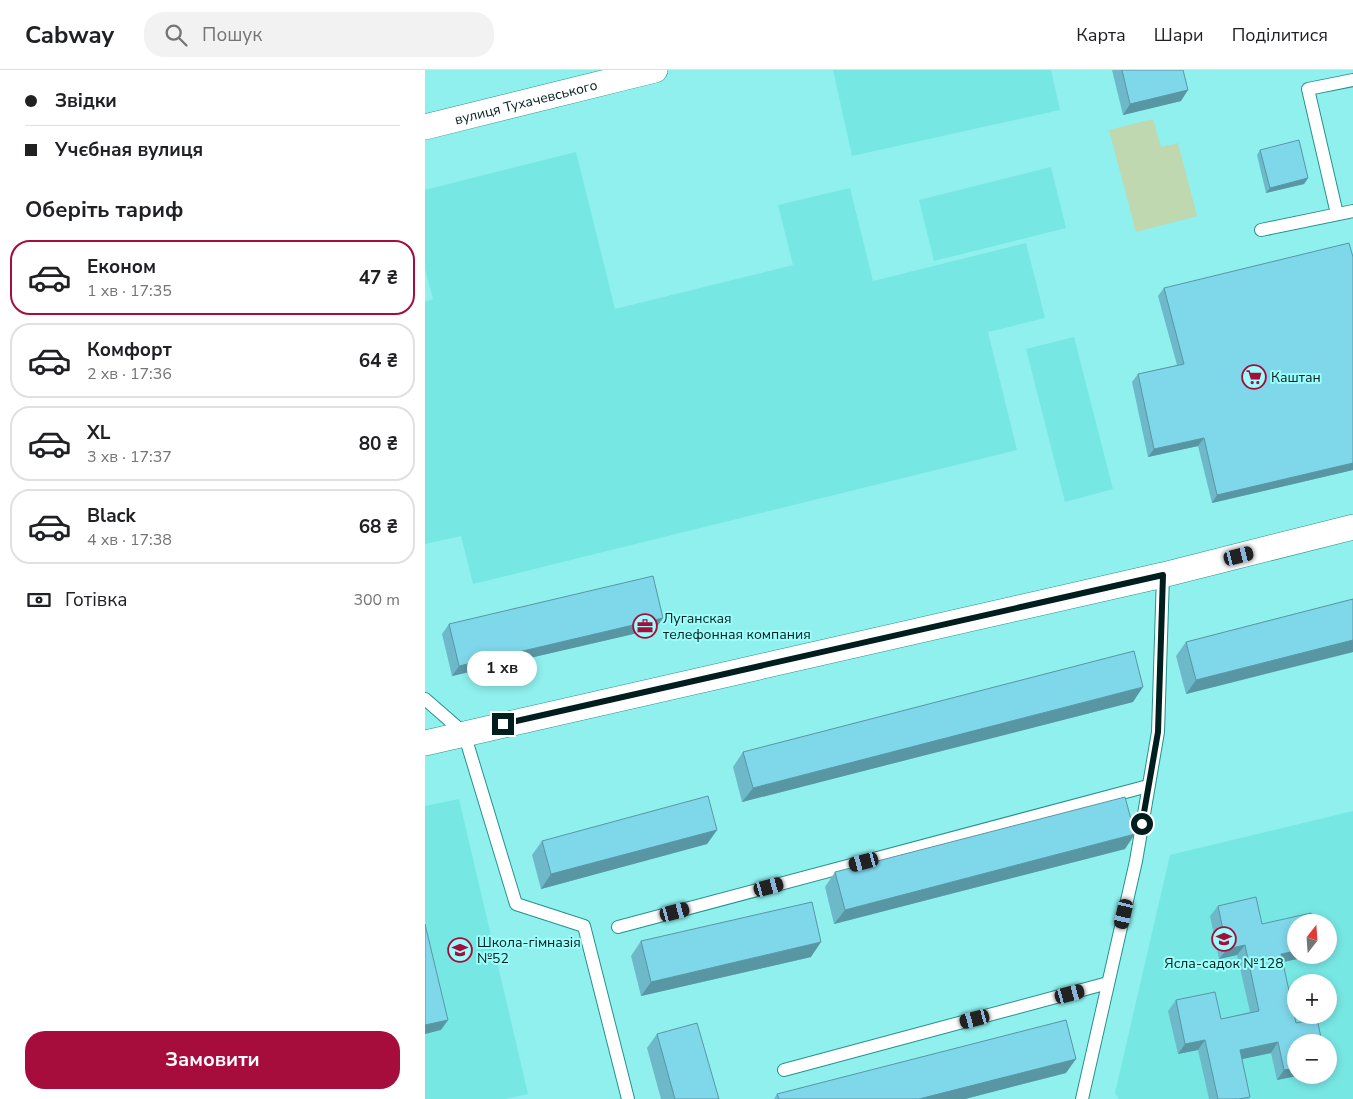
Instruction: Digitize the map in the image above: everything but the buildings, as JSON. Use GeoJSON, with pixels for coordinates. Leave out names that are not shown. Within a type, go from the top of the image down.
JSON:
{"type":"FeatureCollection","features":[{"type":"Feature","properties":{"kind":"street","name":"вулиця Тухачевського"},"geometry":{"type":"LineString","coordinates":[[425,127],[655,70]]}},
{"type":"Feature","properties":{"kind":"street"},"geometry":{"type":"LineString","coordinates":[[425,742],[1163,575],[1353,527]]}},
{"type":"Feature","properties":{"kind":"lane"},"geometry":{"type":"LineString","coordinates":[[1337,214],[1308,89],[1353,80]]}},
{"type":"Feature","properties":{"kind":"lane"},"geometry":{"type":"LineString","coordinates":[[1261,230],[1353,210]]}},
{"type":"Feature","properties":{"kind":"lane"},"geometry":{"type":"LineString","coordinates":[[1082,1099],[1136,861],[1158,732],[1163,575]]}},
{"type":"Feature","properties":{"kind":"lane"},"geometry":{"type":"LineString","coordinates":[[425,700],[464,733],[516,904],[584,926],[628,1099]]}},
{"type":"Feature","properties":{"kind":"lane"},"geometry":{"type":"LineString","coordinates":[[618,927],[1149,786]]}},
{"type":"Feature","properties":{"kind":"lane"},"geometry":{"type":"LineString","coordinates":[[784,1070],[1108,984]]}},
{"type":"Feature","properties":{"kind":"shaded area"},"geometry":{"type":"Polygon","coordinates":[[[833,70],[1051,70],[1060,110],[852,156],[833,70]]]}},
{"type":"Feature","properties":{"kind":"shaded area"},"geometry":{"type":"Polygon","coordinates":[[[576,152],[615,309],[793,265],[778,205],[850,188],[873,281],[1026,243],[1045,318],[988,332],[1017,450],[473,584],[461,536],[425,544],[425,302],[433,299],[425,269],[425,190],[576,152]]]}},
{"type":"Feature","properties":{"kind":"shaded area"},"geometry":{"type":"Polygon","coordinates":[[[1051,167],[1066,228],[934,261],[919,200],[1051,167]]]}},
{"type":"Feature","properties":{"kind":"shaded area"},"geometry":{"type":"Polygon","coordinates":[[[1074,337],[1113,489],[1065,502],[1026,349],[1074,337]]]}},
{"type":"Feature","properties":{"kind":"shaded area","name":"Школа-гімназія №52"},"geometry":{"type":"Polygon","coordinates":[[[459,799],[528,1094],[505,1099],[425,1099],[425,806],[459,799]]]}},
{"type":"Feature","properties":{"kind":"shaded area","name":"Ясла-садок №128"},"geometry":{"type":"Polygon","coordinates":[[[1353,811],[1353,1099],[1119,1099],[1115,1093],[1170,855],[1353,811]]]}},
{"type":"Feature","properties":{"kind":"green space"},"geometry":{"type":"Polygon","coordinates":[[[1153,119],[1161,147],[1178,143],[1197,216],[1136,232],[1109,130],[1153,119]]]}},
{"type":"Feature","properties":{"kind":"place","name":"Каштан"},"geometry":{"type":"Point","coordinates":[1254,377]}},
{"type":"Feature","properties":{"kind":"place","name":"Луганская телефонная компания"},"geometry":{"type":"Point","coordinates":[645,626]}},
{"type":"Feature","properties":{"kind":"place","name":"Ясла-садок №128"},"geometry":{"type":"Point","coordinates":[1224,939]}},
{"type":"Feature","properties":{"kind":"place","name":"Школа-гімназія №52"},"geometry":{"type":"Point","coordinates":[460,950]}},
{"type":"Feature","properties":{"kind":"route"},"geometry":{"type":"LineString","coordinates":[[503,724],[1163,575],[1158,732],[1142,824]]}}]}
